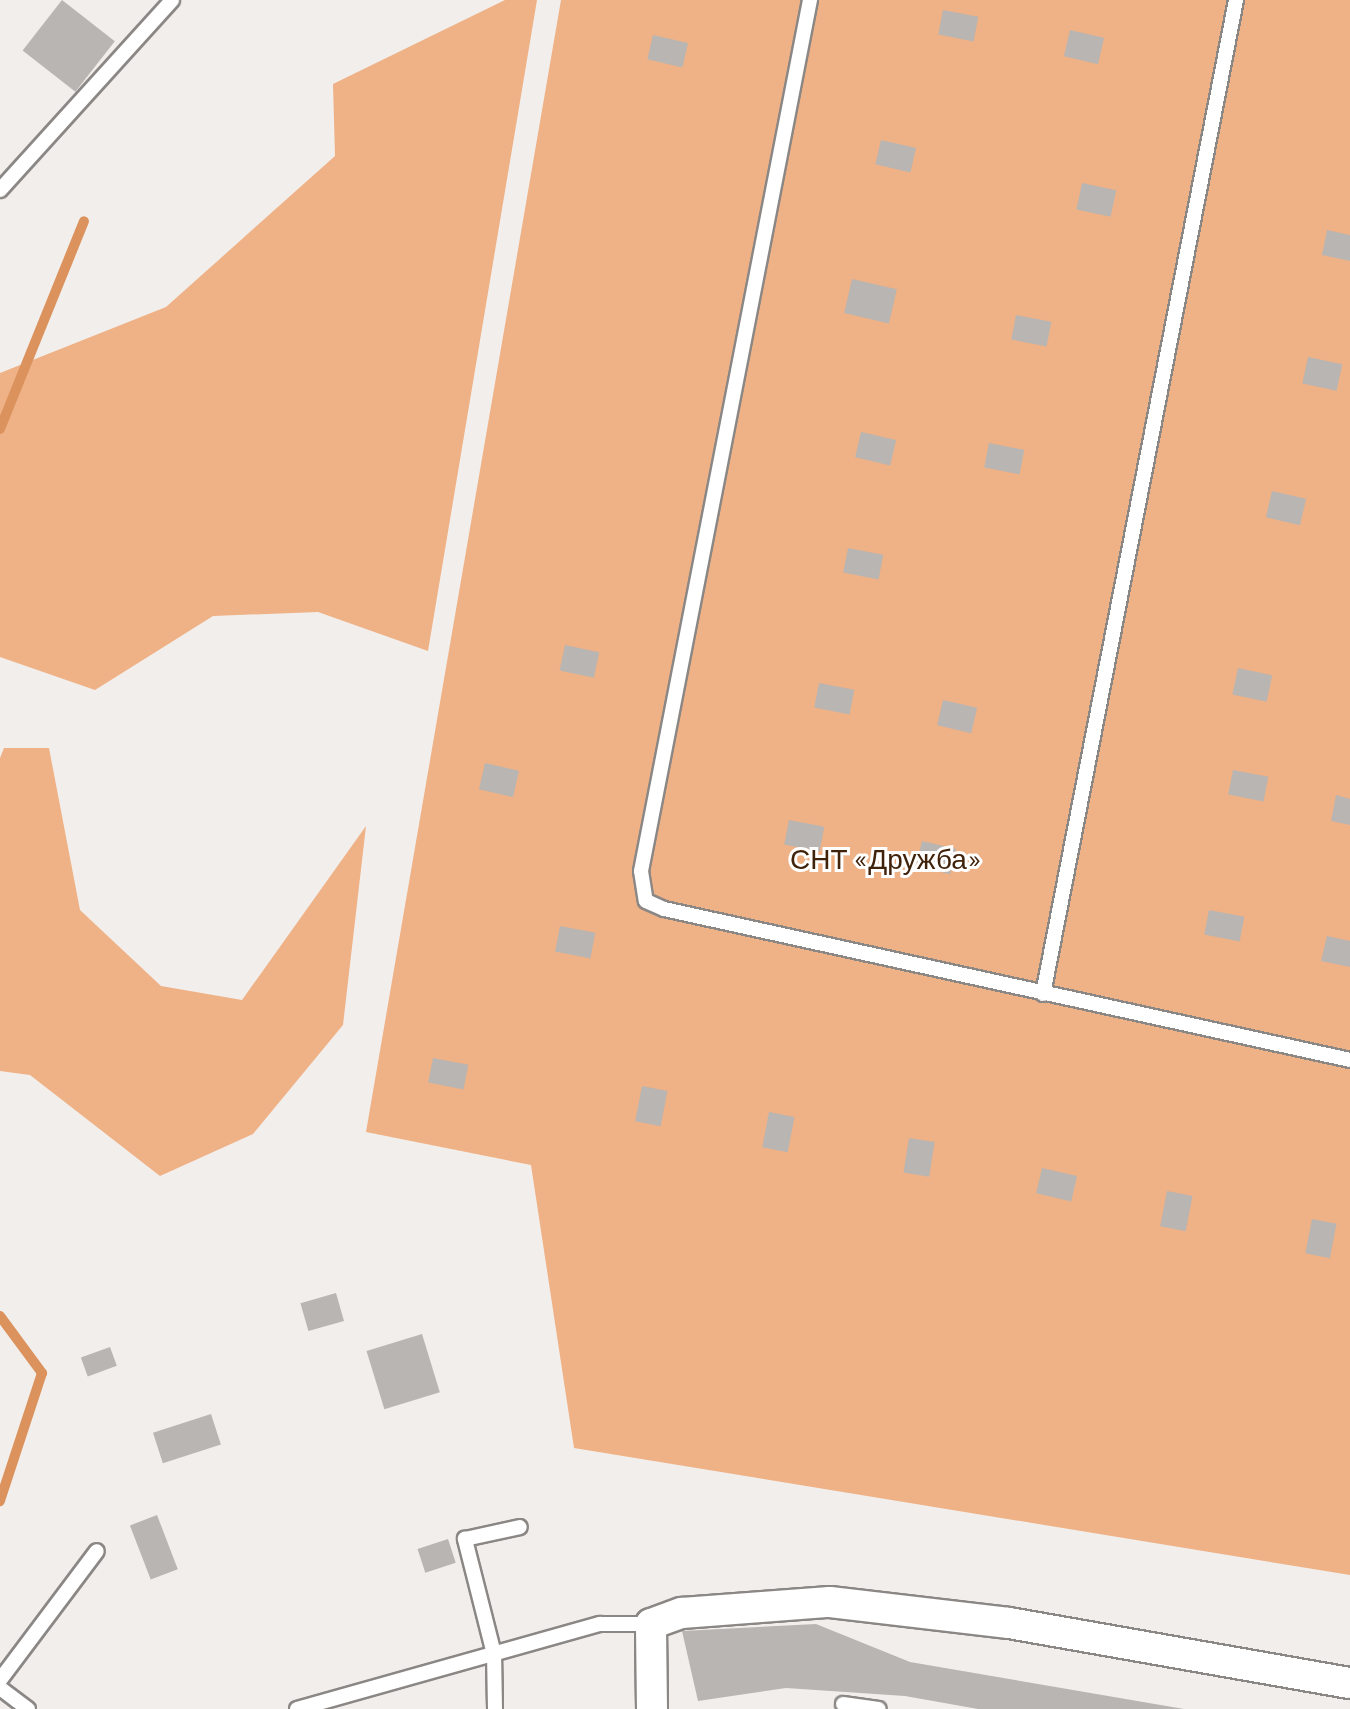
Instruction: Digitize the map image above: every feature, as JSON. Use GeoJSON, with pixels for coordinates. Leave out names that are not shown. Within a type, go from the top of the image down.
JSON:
{"type":"FeatureCollection","features":[{"type":"Feature","properties":{"kind":"street"},"geometry":{"type":"LineString","coordinates":[[652,1709],[651,1624],[682,1613],[845,1602],[1009,1623],[1350,1683]]}},
{"type":"Feature","properties":{"kind":"lane"},"geometry":{"type":"LineString","coordinates":[[0,190],[172,0]]}},
{"type":"Feature","properties":{"kind":"lane"},"geometry":{"type":"LineString","coordinates":[[810,0],[641,871],[641,889],[646,901],[664,909],[1350,1060]]}},
{"type":"Feature","properties":{"kind":"lane"},"geometry":{"type":"LineString","coordinates":[[1043,994],[1236,0]]}},
{"type":"Feature","properties":{"kind":"lane"},"geometry":{"type":"LineString","coordinates":[[495,1709],[494,1654],[465,1539],[520,1527]]}},
{"type":"Feature","properties":{"kind":"lane"},"geometry":{"type":"LineString","coordinates":[[0,1680],[97,1551]]}},
{"type":"Feature","properties":{"kind":"lane"},"geometry":{"type":"LineString","coordinates":[[297,1709],[600,1624],[651,1624]]}},
{"type":"Feature","properties":{"kind":"lane"},"geometry":{"type":"LineString","coordinates":[[0,1688],[28,1709]]}},
{"type":"Feature","properties":{"kind":"lane"},"geometry":{"type":"LineString","coordinates":[[843,1704],[879,1709]]}},
{"type":"Feature","properties":{"kind":"green space"},"geometry":{"type":"Polygon","coordinates":[[[505,0],[537,0],[428,651],[318,612],[213,616],[95,690],[0,657],[0,373],[166,307],[335,156],[333,84],[505,0]]]}},
{"type":"Feature","properties":{"kind":"green space","name":"СНТ «Дружба»"},"geometry":{"type":"Polygon","coordinates":[[[561,0],[1350,0],[1350,1575],[574,1448],[531,1165],[366,1132],[561,0]]]}},
{"type":"Feature","properties":{"kind":"green space"},"geometry":{"type":"Polygon","coordinates":[[[4,748],[49,748],[80,910],[161,986],[242,1000],[366,826],[343,1025],[253,1134],[160,1176],[30,1075],[0,1071],[0,758],[4,748]]]}},
{"type":"Feature","properties":{"kind":"building"},"geometry":{"type":"Polygon","coordinates":[[[62,0],[115,41],[75,92],[23,50],[62,0]]]}},
{"type":"Feature","properties":{"kind":"building"},"geometry":{"type":"Polygon","coordinates":[[[943,10],[978,17],[974,41],[938,35],[943,10]]]}},
{"type":"Feature","properties":{"kind":"building"},"geometry":{"type":"Polygon","coordinates":[[[1070,30],[1104,38],[1098,64],[1064,56],[1070,30]]]}},
{"type":"Feature","properties":{"kind":"building"},"geometry":{"type":"Polygon","coordinates":[[[653,35],[688,43],[682,67],[647,59],[653,35]]]}},
{"type":"Feature","properties":{"kind":"building"},"geometry":{"type":"Polygon","coordinates":[[[881,140],[916,148],[910,172],[875,164],[881,140]]]}},
{"type":"Feature","properties":{"kind":"building"},"geometry":{"type":"Polygon","coordinates":[[[1082,183],[1116,190],[1111,217],[1076,209],[1082,183]]]}},
{"type":"Feature","properties":{"kind":"building"},"geometry":{"type":"Polygon","coordinates":[[[1327,230],[1350,235],[1350,261],[1322,255],[1327,230]]]}},
{"type":"Feature","properties":{"kind":"building"},"geometry":{"type":"Polygon","coordinates":[[[852,279],[897,289],[889,323],[844,313],[852,279]]]}},
{"type":"Feature","properties":{"kind":"building"},"geometry":{"type":"Polygon","coordinates":[[[1016,315],[1051,322],[1047,346],[1011,340],[1016,315]]]}},
{"type":"Feature","properties":{"kind":"building"},"geometry":{"type":"Polygon","coordinates":[[[1308,357],[1342,364],[1337,391],[1302,383],[1308,357]]]}},
{"type":"Feature","properties":{"kind":"building"},"geometry":{"type":"Polygon","coordinates":[[[861,432],[896,440],[890,465],[855,457],[861,432]]]}},
{"type":"Feature","properties":{"kind":"building"},"geometry":{"type":"Polygon","coordinates":[[[989,443],[1024,450],[1020,474],[984,468],[989,443]]]}},
{"type":"Feature","properties":{"kind":"building"},"geometry":{"type":"Polygon","coordinates":[[[1272,491],[1306,499],[1300,525],[1266,517],[1272,491]]]}},
{"type":"Feature","properties":{"kind":"building"},"geometry":{"type":"Polygon","coordinates":[[[848,548],[883,555],[879,579],[843,573],[848,548]]]}},
{"type":"Feature","properties":{"kind":"building"},"geometry":{"type":"Polygon","coordinates":[[[565,645],[599,652],[594,678],[560,670],[565,645]]]}},
{"type":"Feature","properties":{"kind":"building"},"geometry":{"type":"Polygon","coordinates":[[[1238,668],[1272,675],[1267,702],[1232,694],[1238,668]]]}},
{"type":"Feature","properties":{"kind":"building"},"geometry":{"type":"Polygon","coordinates":[[[819,683],[854,690],[850,714],[814,708],[819,683]]]}},
{"type":"Feature","properties":{"kind":"building"},"geometry":{"type":"Polygon","coordinates":[[[943,700],[977,708],[971,733],[937,725],[943,700]]]}},
{"type":"Feature","properties":{"kind":"building"},"geometry":{"type":"Polygon","coordinates":[[[485,763],[519,771],[513,797],[479,789],[485,763]]]}},
{"type":"Feature","properties":{"kind":"building"},"geometry":{"type":"Polygon","coordinates":[[[1233,770],[1268,777],[1264,801],[1228,795],[1233,770]]]}},
{"type":"Feature","properties":{"kind":"building"},"geometry":{"type":"Polygon","coordinates":[[[1336,795],[1350,799],[1350,825],[1331,821],[1336,795]]]}},
{"type":"Feature","properties":{"kind":"building"},"geometry":{"type":"Polygon","coordinates":[[[789,820],[824,827],[820,851],[784,845],[789,820]]]}},
{"type":"Feature","properties":{"kind":"building"},"geometry":{"type":"Polygon","coordinates":[[[922,841],[956,849],[950,874],[916,866],[922,841]]]}},
{"type":"Feature","properties":{"kind":"building"},"geometry":{"type":"Polygon","coordinates":[[[1209,910],[1244,917],[1240,941],[1204,935],[1209,910]]]}},
{"type":"Feature","properties":{"kind":"building"},"geometry":{"type":"Polygon","coordinates":[[[560,926],[595,933],[590,958],[555,952],[560,926]]]}},
{"type":"Feature","properties":{"kind":"building"},"geometry":{"type":"Polygon","coordinates":[[[1327,936],[1350,941],[1350,967],[1321,961],[1327,936]]]}},
{"type":"Feature","properties":{"kind":"building"},"geometry":{"type":"Polygon","coordinates":[[[433,1058],[468,1065],[464,1089],[428,1083],[433,1058]]]}},
{"type":"Feature","properties":{"kind":"building"},"geometry":{"type":"Polygon","coordinates":[[[642,1086],[668,1091],[661,1126],[635,1121],[642,1086]]]}},
{"type":"Feature","properties":{"kind":"building"},"geometry":{"type":"Polygon","coordinates":[[[769,1112],[795,1117],[788,1152],[762,1147],[769,1112]]]}},
{"type":"Feature","properties":{"kind":"building"},"geometry":{"type":"Polygon","coordinates":[[[909,1138],[935,1142],[929,1177],[904,1173],[909,1138]]]}},
{"type":"Feature","properties":{"kind":"building"},"geometry":{"type":"Polygon","coordinates":[[[1042,1168],[1077,1176],[1071,1201],[1036,1193],[1042,1168]]]}},
{"type":"Feature","properties":{"kind":"building"},"geometry":{"type":"Polygon","coordinates":[[[1167,1191],[1193,1196],[1186,1231],[1160,1226],[1167,1191]]]}},
{"type":"Feature","properties":{"kind":"building"},"geometry":{"type":"Polygon","coordinates":[[[1312,1219],[1337,1224],[1330,1258],[1305,1253],[1312,1219]]]}},
{"type":"Feature","properties":{"kind":"building"},"geometry":{"type":"Polygon","coordinates":[[[336,1293],[344,1321],[308,1331],[300,1303],[336,1293]]]}},
{"type":"Feature","properties":{"kind":"building"},"geometry":{"type":"Polygon","coordinates":[[[422,1334],[440,1392],[384,1409],[367,1351],[422,1334]]]}},
{"type":"Feature","properties":{"kind":"building"},"geometry":{"type":"Polygon","coordinates":[[[110,1347],[117,1366],[88,1376],[81,1358],[110,1347]]]}},
{"type":"Feature","properties":{"kind":"building"},"geometry":{"type":"Polygon","coordinates":[[[211,1414],[221,1444],[163,1463],[153,1433],[211,1414]]]}},
{"type":"Feature","properties":{"kind":"building"},"geometry":{"type":"Polygon","coordinates":[[[157,1515],[178,1569],[151,1580],[130,1525],[157,1515]]]}},
{"type":"Feature","properties":{"kind":"building"},"geometry":{"type":"Polygon","coordinates":[[[448,1539],[456,1563],[425,1573],[418,1549],[448,1539]]]}},
{"type":"Feature","properties":{"kind":"building"},"geometry":{"type":"Polygon","coordinates":[[[816,1624],[910,1662],[1184,1709],[978,1709],[905,1696],[786,1688],[698,1701],[682,1631],[816,1624]]]}},
{"type":"Feature","properties":{"kind":"waterway"},"geometry":{"type":"LineString","coordinates":[[0,429],[84,221]]}},
{"type":"Feature","properties":{"kind":"waterway"},"geometry":{"type":"LineString","coordinates":[[0,1316],[42,1373],[0,1501]]}}]}
